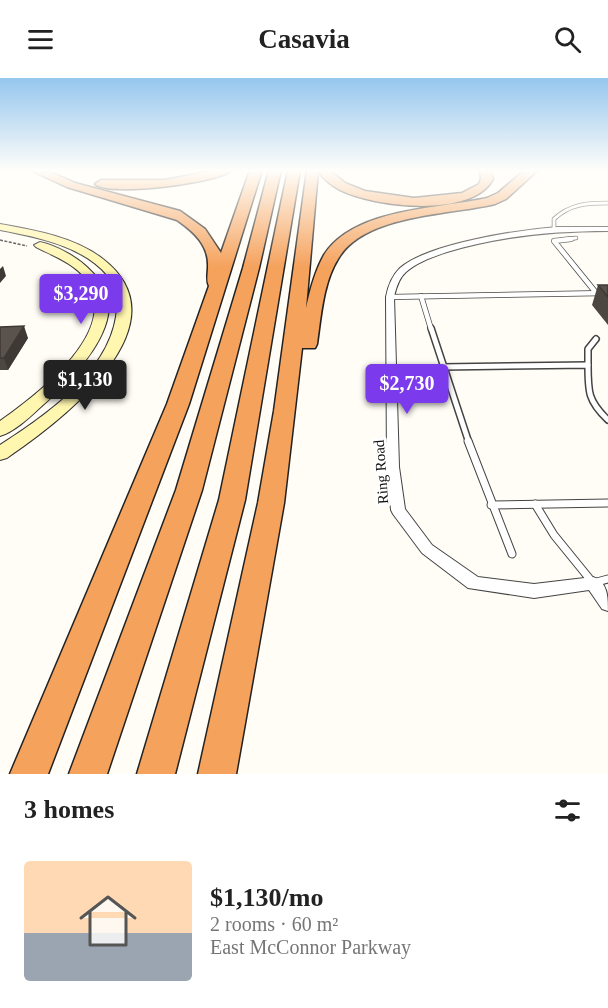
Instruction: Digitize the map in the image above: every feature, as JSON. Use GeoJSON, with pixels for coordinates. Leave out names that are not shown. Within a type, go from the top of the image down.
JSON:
{"type":"FeatureCollection","features":[{"type":"Feature","properties":{"kind":"highway"},"geometry":{"type":"LineString","coordinates":[[134,202],[175,214],[200,231],[215,258],[215,299]]}},
{"type":"Feature","properties":{"kind":"highway"},"geometry":{"type":"LineString","coordinates":[[29,774],[178,404],[215,299],[245,202]]}},
{"type":"Feature","properties":{"kind":"highway"},"geometry":{"type":"LineString","coordinates":[[88,774],[189,490],[251,268],[266,202]]}},
{"type":"Feature","properties":{"kind":"highway"},"geometry":{"type":"LineString","coordinates":[[156,774],[232,500],[288,202]]}},
{"type":"Feature","properties":{"kind":"highway"},"geometry":{"type":"LineString","coordinates":[[217,774],[272,503],[309,202]]}},
{"type":"Feature","properties":{"kind":"highway"},"geometry":{"type":"LineString","coordinates":[[285,411],[307,355],[311,320],[326,269],[333,253],[344,241],[365,229],[393,220],[483,202]]}},
{"type":"Feature","properties":{"kind":"street"},"geometry":{"type":"LineString","coordinates":[[0,228],[65,241],[100,260],[117,279],[124,298],[125,312],[119,337],[91,381],[60,411],[0,454]]}},
{"type":"Feature","properties":{"kind":"street","name":"Ring Road"},"geometry":{"type":"LineString","coordinates":[[592,584],[534,591],[474,583],[427,549],[398,510],[393,468],[390,297],[393,282],[404,269],[425,257],[492,240],[554,229],[573,234],[608,229]]}},
{"type":"Feature","properties":{"kind":"street"},"geometry":{"type":"LineString","coordinates":[[0,238],[58,252],[81,265],[92,276],[102,302],[96,332],[85,354],[71,371],[26,412],[0,430]]}},
{"type":"Feature","properties":{"kind":"street"},"geometry":{"type":"LineString","coordinates":[[592,584],[608,604]]}},
{"type":"Feature","properties":{"kind":"lane"},"geometry":{"type":"LineString","coordinates":[[554,229],[554,219],[572,205],[608,203]]}},
{"type":"Feature","properties":{"kind":"lane"},"geometry":{"type":"LineString","coordinates":[[573,234],[554,240],[597,294]]}},
{"type":"Feature","properties":{"kind":"lane"},"geometry":{"type":"LineString","coordinates":[[390,297],[608,293]]}},
{"type":"Feature","properties":{"kind":"lane"},"geometry":{"type":"LineString","coordinates":[[421,296],[442,367],[491,505],[512,554]]}},
{"type":"Feature","properties":{"kind":"lane"},"geometry":{"type":"LineString","coordinates":[[596,339],[588,349],[588,396],[595,408],[608,420]]}},
{"type":"Feature","properties":{"kind":"lane"},"geometry":{"type":"LineString","coordinates":[[442,367],[588,365]]}},
{"type":"Feature","properties":{"kind":"lane"},"geometry":{"type":"LineString","coordinates":[[491,505],[608,502]]}},
{"type":"Feature","properties":{"kind":"lane"},"geometry":{"type":"LineString","coordinates":[[535,504],[554,535],[592,584],[608,579]]}},
{"type":"Feature","properties":{"kind":"path"},"geometry":{"type":"LineString","coordinates":[[0,238],[33,248]]}},
{"type":"Feature","properties":{"kind":"building"},"geometry":{"type":"Polygon","coordinates":[[[598,285],[608,285],[608,297],[598,285]]]}},
{"type":"Feature","properties":{"kind":"building"},"geometry":{"type":"Polygon","coordinates":[[[24,326],[4,358],[0,358],[0,327],[24,326]]]}}]}
